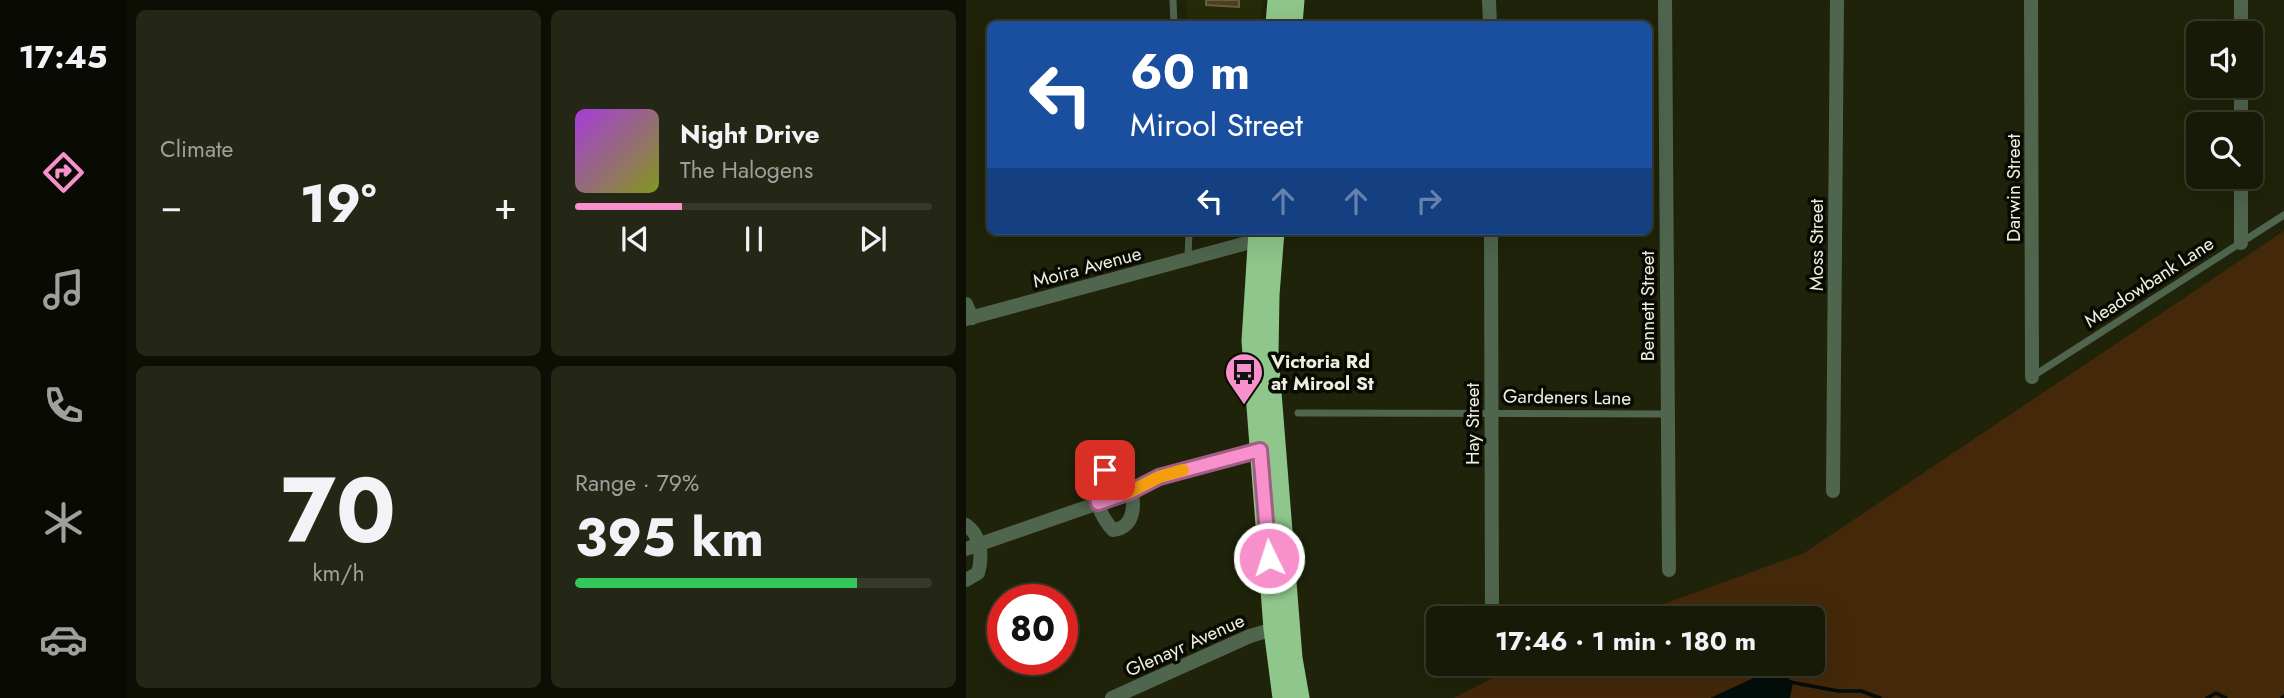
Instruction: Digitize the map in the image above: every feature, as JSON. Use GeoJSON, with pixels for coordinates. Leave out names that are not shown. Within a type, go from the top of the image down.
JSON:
{"type":"FeatureCollection","features":[{"type":"Feature","properties":{"kind":"highway"},"geometry":{"type":"LineString","coordinates":[[1276,21],[1278,0]]}},
{"type":"Feature","properties":{"kind":"highway"},"geometry":{"type":"LineString","coordinates":[[1292,21],[1294,0]]}},
{"type":"Feature","properties":{"kind":"highway"},"geometry":{"type":"LineString","coordinates":[[1264,235],[1252,341],[1274,629],[1283,698]]}},
{"type":"Feature","properties":{"kind":"highway"},"geometry":{"type":"LineString","coordinates":[[1264,235],[1269,295],[1268,354],[1292,658],[1299,698]]}},
{"type":"Feature","properties":{"kind":"street"},"geometry":{"type":"LineString","coordinates":[[1489,0],[1490,21]]}},
{"type":"Feature","properties":{"kind":"street","name":"Bennett Street"},"geometry":{"type":"LineString","coordinates":[[1665,0],[1669,570]]}},
{"type":"Feature","properties":{"kind":"street","name":"Moss Street"},"geometry":{"type":"LineString","coordinates":[[1833,491],[1837,0]]}},
{"type":"Feature","properties":{"kind":"street","name":"Darwin Street"},"geometry":{"type":"LineString","coordinates":[[2031,0],[2032,377]]}},
{"type":"Feature","properties":{"kind":"street"},"geometry":{"type":"LineString","coordinates":[[2241,0],[2241,21]]}},
{"type":"Feature","properties":{"kind":"street"},"geometry":{"type":"LineString","coordinates":[[2241,189],[2241,243]]}},
{"type":"Feature","properties":{"kind":"street","name":"Moira Avenue"},"geometry":{"type":"LineString","coordinates":[[968,314],[1188,259],[1261,235]]}},
{"type":"Feature","properties":{"kind":"street","name":"Hay Street"},"geometry":{"type":"LineString","coordinates":[[1490,235],[1492,606]]}},
{"type":"Feature","properties":{"kind":"street"},"geometry":{"type":"LineString","coordinates":[[972,548],[1130,492],[1159,477],[1260,450]]}},
{"type":"Feature","properties":{"kind":"street"},"geometry":{"type":"LineString","coordinates":[[1105,470],[1117,471],[1127,480],[1130,492],[1133,509],[1129,522],[1122,529],[1113,530],[1106,523],[1098,503],[1095,487],[1097,477],[1105,470]]}},
{"type":"Feature","properties":{"kind":"street"},"geometry":{"type":"LineString","coordinates":[[966,525],[976,533],[972,548]]}},
{"type":"Feature","properties":{"kind":"street"},"geometry":{"type":"LineString","coordinates":[[966,580],[978,573],[982,559],[972,548]]}},
{"type":"Feature","properties":{"kind":"street","name":"Glenayr Avenue"},"geometry":{"type":"LineString","coordinates":[[1112,698],[1250,636],[1274,629]]}},
{"type":"Feature","properties":{"kind":"lane"},"geometry":{"type":"LineString","coordinates":[[1173,0],[1174,21]]}},
{"type":"Feature","properties":{"kind":"lane","name":"Meadowbank Lane"},"geometry":{"type":"LineString","coordinates":[[2032,377],[2284,215]]}},
{"type":"Feature","properties":{"kind":"lane"},"geometry":{"type":"LineString","coordinates":[[1188,259],[1189,235]]}},
{"type":"Feature","properties":{"kind":"lane","name":"Gardeners Lane"},"geometry":{"type":"LineString","coordinates":[[1298,414],[1667,414]]}},
{"type":"Feature","properties":{"kind":"shaded area"},"geometry":{"type":"Polygon","coordinates":[[[1186,0],[1263,0],[1261,21],[1186,21],[1186,0]]]}},
{"type":"Feature","properties":{"kind":"shaded area"},"geometry":{"type":"Polygon","coordinates":[[[2284,231],[2284,698],[1454,698],[1496,676],[1825,676],[1825,606],[1658,606],[1804,553],[2284,231]]]}},
{"type":"Feature","properties":{"kind":"shaded area"},"geometry":{"type":"Polygon","coordinates":[[[1758,676],[1786,676],[1793,682],[1790,698],[1710,698],[1758,676]]]}},
{"type":"Feature","properties":{"kind":"building"},"geometry":{"type":"Polygon","coordinates":[[[1206,0],[1239,0],[1239,7],[1206,5],[1206,0]]]}},
{"type":"Feature","properties":{"kind":"waterway"},"geometry":{"type":"LineString","coordinates":[[1790,682],[1838,691],[1861,691],[1880,698]]}},
{"type":"Feature","properties":{"kind":"waterway"},"geometry":{"type":"LineString","coordinates":[[2207,698],[2216,693],[2226,698]]}},
{"type":"Feature","properties":{"kind":"slow traffic"},"geometry":{"type":"LineString","coordinates":[[1125,494],[1159,477],[1183,470]]}},
{"type":"Feature","properties":{"kind":"place","name":"Victoria Rd at Mirool St"},"geometry":{"type":"Point","coordinates":[1244,406]}},
{"type":"Feature","properties":{"kind":"route"},"geometry":{"type":"LineString","coordinates":[[1105,470],[1097,477],[1095,487],[1098,503],[1130,492],[1159,477],[1260,450],[1269,558]]}}]}
